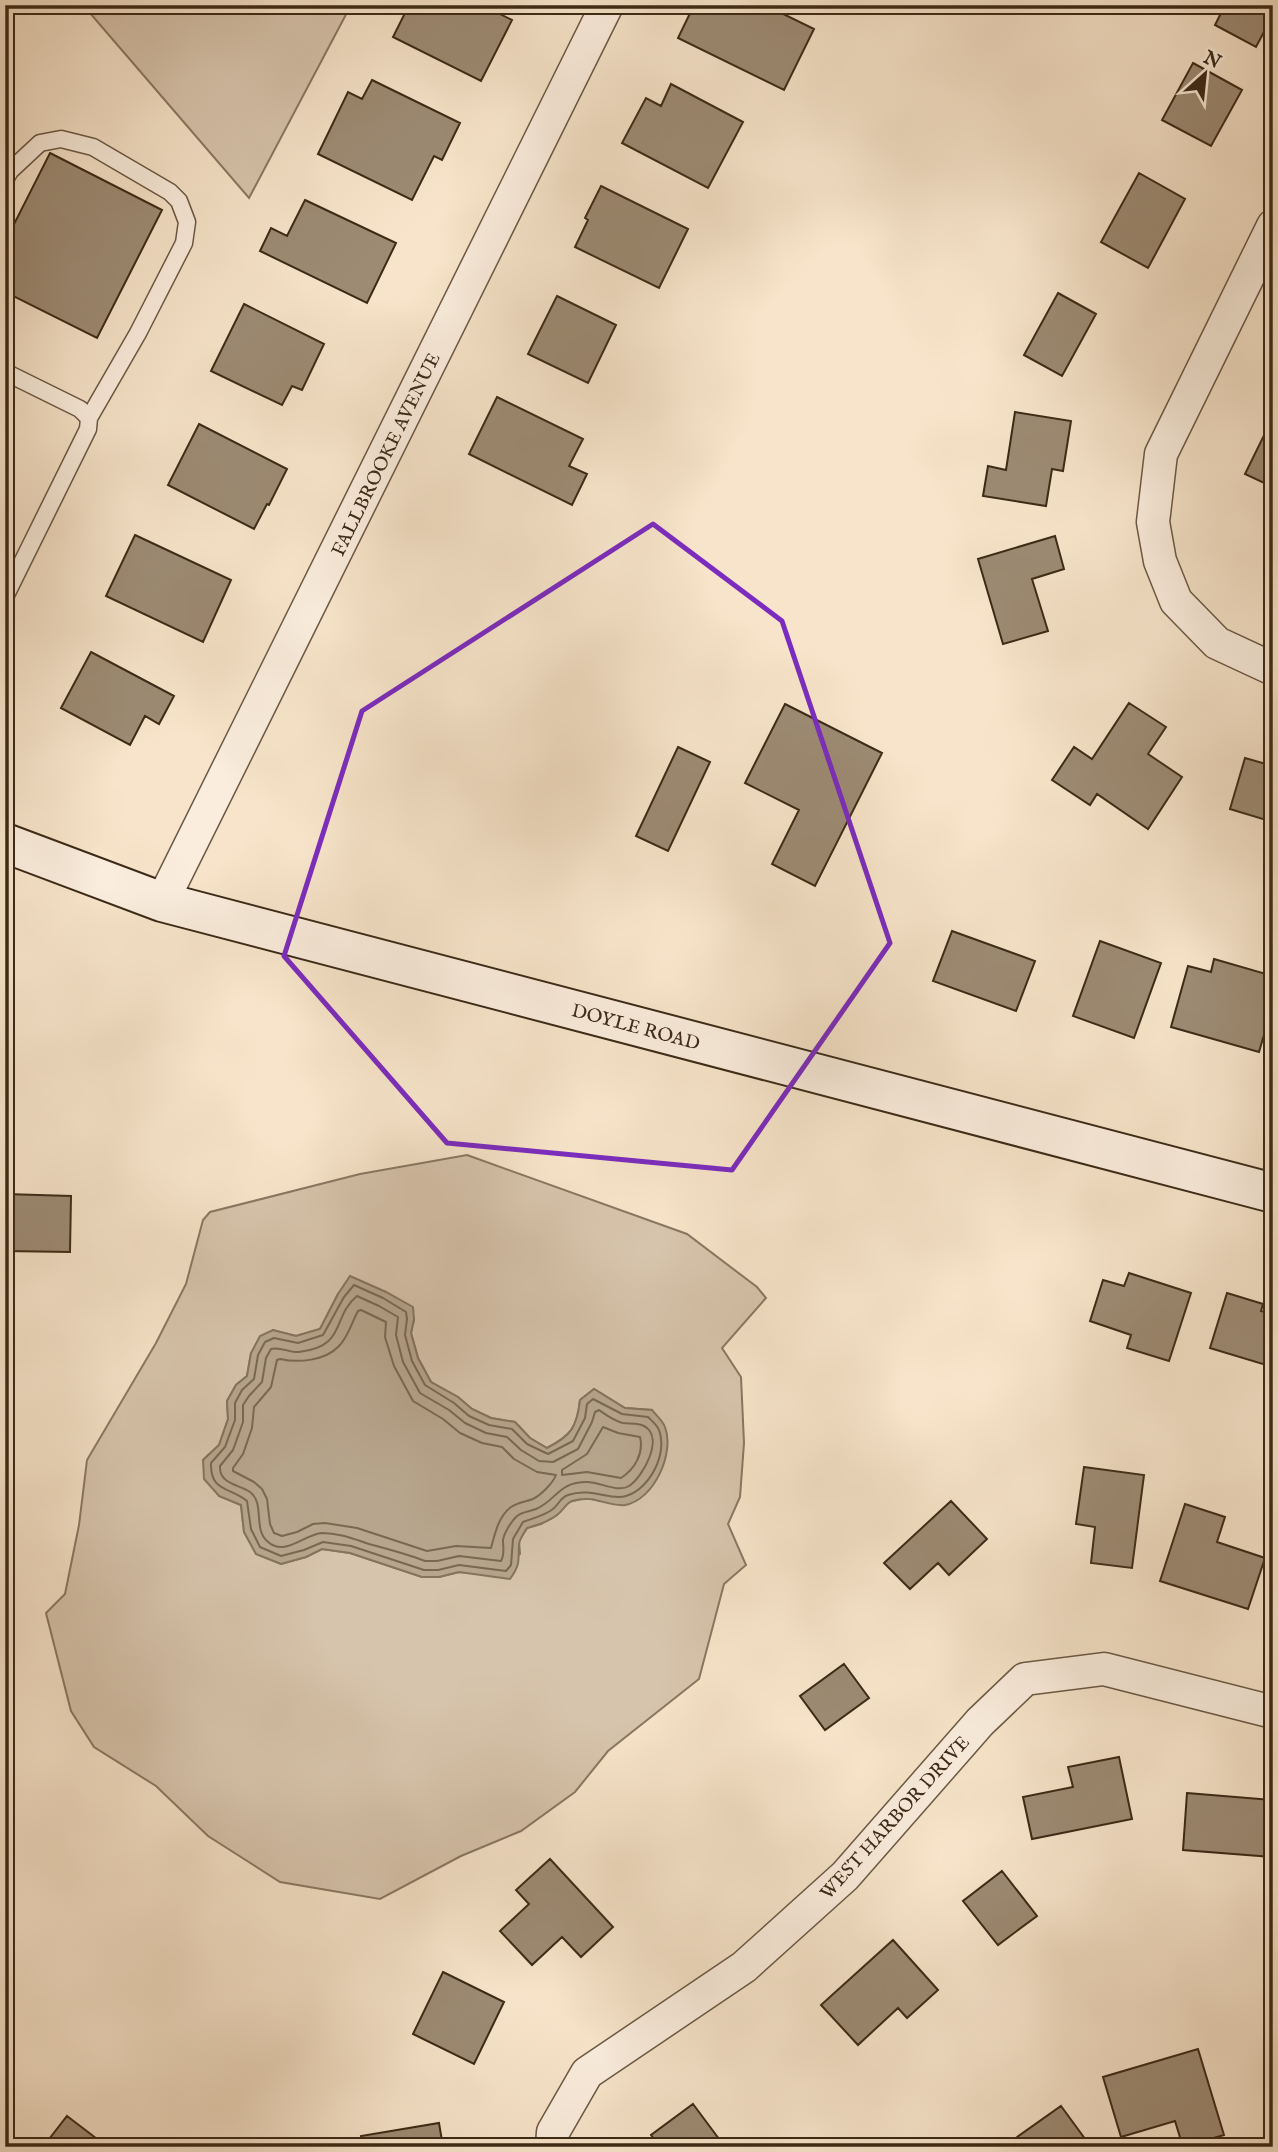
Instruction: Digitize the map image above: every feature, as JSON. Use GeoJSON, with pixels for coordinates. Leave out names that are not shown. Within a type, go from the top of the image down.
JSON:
{"type":"FeatureCollection","features":[{"type":"Feature","properties":{"kind":"main road","name":"DOYLE ROAD"},"geometry":{"type":"LineString","coordinates":[[5,843],[162,902],[1273,1193]]}},
{"type":"Feature","properties":{"kind":"street","name":"FALLBROOKE AVENUE"},"geometry":{"type":"LineString","coordinates":[[162,902],[607,5]]}},
{"type":"Feature","properties":{"kind":"street"},"geometry":{"type":"LineString","coordinates":[[1273,226],[1161,454],[1153,522],[1160,561],[1176,601],[1217,643],[1273,669]]}},
{"type":"Feature","properties":{"kind":"street","name":"WEST HARBOR DRIVE"},"geometry":{"type":"LineString","coordinates":[[552,2147],[553,2132],[587,2073],[744,1967],[845,1876],[980,1723],[1025,1679],[1104,1669],[1273,1712]]}},
{"type":"Feature","properties":{"kind":"lane"},"geometry":{"type":"LineString","coordinates":[[5,180],[10,171],[33,149],[40,144],[61,139],[93,147],[170,192],[179,201],[187,222],[184,243],[138,333],[89,418],[88,429],[5,597]]}},
{"type":"Feature","properties":{"kind":"lane"},"geometry":{"type":"LineString","coordinates":[[5,372],[80,409],[89,418]]}},
{"type":"Feature","properties":{"kind":"highlighted area"},"geometry":{"type":"Polygon","coordinates":[[[653,524],[782,621],[890,943],[732,1170],[447,1143],[284,956],[362,711],[653,524]]]}},
{"type":"Feature","properties":{"kind":"shaded area"},"geometry":{"type":"Polygon","coordinates":[[[83,5],[351,5],[249,198],[83,5]]]}},
{"type":"Feature","properties":{"kind":"shaded area"},"geometry":{"type":"Polygon","coordinates":[[[467,1155],[687,1234],[757,1287],[766,1298],[722,1348],[741,1377],[744,1443],[740,1497],[728,1524],[746,1565],[724,1584],[699,1679],[608,1751],[575,1792],[521,1831],[461,1856],[380,1899],[280,1882],[208,1836],[156,1786],[94,1747],[71,1711],[46,1613],[65,1594],[79,1525],[87,1460],[156,1343],[186,1284],[203,1220],[210,1212],[360,1174],[467,1155]],[[338,1294],[320,1329],[296,1336],[273,1330],[251,1353],[247,1376],[236,1385],[227,1401],[228,1419],[219,1445],[203,1460],[219,1496],[241,1505],[244,1532],[256,1554],[281,1564],[322,1549],[350,1553],[422,1577],[439,1577],[459,1572],[483,1574],[520,1554],[519,1541],[527,1528],[557,1515],[568,1502],[586,1498],[624,1505],[652,1410],[625,1408],[594,1389],[580,1400],[575,1424],[571,1430],[547,1448],[530,1438],[515,1422],[491,1418],[472,1409],[458,1397],[431,1382],[418,1358],[411,1333],[414,1320],[338,1294]]]}},
{"type":"Feature","properties":{"kind":"water"},"geometry":{"type":"Polygon","coordinates":[[[350,1276],[413,1307],[411,1333],[418,1358],[431,1382],[458,1397],[472,1409],[491,1418],[515,1422],[530,1438],[547,1448],[571,1430],[575,1424],[580,1400],[594,1389],[625,1408],[652,1410],[664,1425],[667,1438],[664,1462],[653,1485],[645,1494],[625,1505],[587,1499],[572,1501],[550,1520],[527,1528],[520,1542],[517,1566],[510,1579],[459,1572],[439,1577],[422,1577],[350,1553],[322,1549],[281,1564],[256,1554],[244,1532],[241,1505],[219,1496],[204,1479],[203,1460],[219,1445],[228,1419],[227,1401],[236,1385],[247,1376],[251,1353],[260,1336],[273,1330],[296,1336],[320,1329],[350,1276]]]}},
{"type":"Feature","properties":{"kind":"building"},"geometry":{"type":"Polygon","coordinates":[[[409,5],[482,5],[512,20],[481,81],[393,37],[409,5]]]}},
{"type":"Feature","properties":{"kind":"building"},"geometry":{"type":"Polygon","coordinates":[[[694,5],[765,5],[814,29],[784,90],[678,38],[694,5]]]}},
{"type":"Feature","properties":{"kind":"building"},"geometry":{"type":"Polygon","coordinates":[[[1225,5],[1273,5],[1273,15],[1256,47],[1215,25],[1225,5]]]}},
{"type":"Feature","properties":{"kind":"building"},"geometry":{"type":"Polygon","coordinates":[[[1193,63],[1242,90],[1211,146],[1162,120],[1193,63]]]}},
{"type":"Feature","properties":{"kind":"building"},"geometry":{"type":"Polygon","coordinates":[[[372,80],[460,123],[442,160],[434,156],[412,200],[318,154],[348,92],[362,99],[372,80]]]}},
{"type":"Feature","properties":{"kind":"building"},"geometry":{"type":"Polygon","coordinates":[[[671,84],[743,122],[708,188],[622,143],[646,98],[661,106],[671,84]]]}},
{"type":"Feature","properties":{"kind":"building"},"geometry":{"type":"Polygon","coordinates":[[[50,153],[162,210],[97,338],[5,292],[5,242],[50,153]]]}},
{"type":"Feature","properties":{"kind":"building"},"geometry":{"type":"Polygon","coordinates":[[[1139,173],[1185,199],[1148,268],[1101,242],[1139,173]]]}},
{"type":"Feature","properties":{"kind":"building"},"geometry":{"type":"Polygon","coordinates":[[[601,186],[688,229],[659,288],[575,247],[588,220],[585,218],[601,186]]]}},
{"type":"Feature","properties":{"kind":"building"},"geometry":{"type":"Polygon","coordinates":[[[305,200],[396,243],[367,303],[260,251],[271,228],[287,236],[305,200]]]}},
{"type":"Feature","properties":{"kind":"building"},"geometry":{"type":"Polygon","coordinates":[[[1058,293],[1096,314],[1062,376],[1024,355],[1058,293]]]}},
{"type":"Feature","properties":{"kind":"building"},"geometry":{"type":"Polygon","coordinates":[[[557,296],[616,325],[588,383],[528,354],[557,296]]]}},
{"type":"Feature","properties":{"kind":"building"},"geometry":{"type":"Polygon","coordinates":[[[244,304],[324,344],[302,390],[292,386],[282,405],[211,371],[244,304]]]}},
{"type":"Feature","properties":{"kind":"building"},"geometry":{"type":"Polygon","coordinates":[[[497,397],[583,439],[569,466],[587,474],[572,505],[469,454],[497,397]]]}},
{"type":"Feature","properties":{"kind":"building"},"geometry":{"type":"Polygon","coordinates":[[[1015,412],[1071,421],[1063,471],[1052,469],[1046,506],[983,496],[988,466],[1006,470],[1015,412]]]}},
{"type":"Feature","properties":{"kind":"building"},"geometry":{"type":"Polygon","coordinates":[[[1273,417],[1273,487],[1245,474],[1273,417]]]}},
{"type":"Feature","properties":{"kind":"building"},"geometry":{"type":"Polygon","coordinates":[[[199,424],[287,469],[254,529],[168,485],[199,424]]]}},
{"type":"Feature","properties":{"kind":"building"},"geometry":{"type":"Polygon","coordinates":[[[135,535],[231,580],[203,642],[106,596],[135,535]]]}},
{"type":"Feature","properties":{"kind":"building"},"geometry":{"type":"Polygon","coordinates":[[[1055,536],[1064,569],[1032,579],[1048,631],[1003,644],[978,559],[1055,536]]]}},
{"type":"Feature","properties":{"kind":"building"},"geometry":{"type":"Polygon","coordinates":[[[91,652],[174,696],[159,724],[145,716],[130,745],[61,708],[91,652]]]}},
{"type":"Feature","properties":{"kind":"building"},"geometry":{"type":"Polygon","coordinates":[[[1129,703],[1166,727],[1148,754],[1182,777],[1148,829],[1097,794],[1090,805],[1052,780],[1074,747],[1092,759],[1129,703]]]}},
{"type":"Feature","properties":{"kind":"building"},"geometry":{"type":"Polygon","coordinates":[[[785,704],[882,753],[815,886],[772,864],[799,810],[745,783],[785,704]]]}},
{"type":"Feature","properties":{"kind":"building"},"geometry":{"type":"Polygon","coordinates":[[[678,747],[710,762],[668,851],[636,836],[678,747]]]}},
{"type":"Feature","properties":{"kind":"building"},"geometry":{"type":"Polygon","coordinates":[[[1245,758],[1273,766],[1273,822],[1230,809],[1245,758]]]}},
{"type":"Feature","properties":{"kind":"building"},"geometry":{"type":"Polygon","coordinates":[[[952,931],[1035,961],[1016,1011],[933,981],[952,931]]]}},
{"type":"Feature","properties":{"kind":"building"},"geometry":{"type":"Polygon","coordinates":[[[1100,941],[1161,963],[1134,1038],[1073,1016],[1100,941]]]}},
{"type":"Feature","properties":{"kind":"building"},"geometry":{"type":"Polygon","coordinates":[[[1214,959],[1273,976],[1273,1004],[1259,1052],[1171,1027],[1188,966],[1211,972],[1214,959]]]}},
{"type":"Feature","properties":{"kind":"building"},"geometry":{"type":"Polygon","coordinates":[[[5,1194],[71,1196],[70,1252],[5,1251],[5,1194]]]}},
{"type":"Feature","properties":{"kind":"building"},"geometry":{"type":"Polygon","coordinates":[[[1129,1273],[1191,1293],[1169,1361],[1127,1348],[1131,1335],[1090,1321],[1103,1280],[1124,1286],[1129,1273]]]}},
{"type":"Feature","properties":{"kind":"building"},"geometry":{"type":"Polygon","coordinates":[[[1227,1293],[1263,1304],[1261,1311],[1273,1314],[1273,1367],[1210,1348],[1227,1293]]]}},
{"type":"Feature","properties":{"kind":"building"},"geometry":{"type":"Polygon","coordinates":[[[1084,1467],[1144,1475],[1132,1568],[1091,1563],[1095,1527],[1076,1524],[1084,1467]]]}},
{"type":"Feature","properties":{"kind":"building"},"geometry":{"type":"Polygon","coordinates":[[[951,1501],[987,1539],[949,1575],[938,1563],[910,1589],[884,1563],[951,1501]]]}},
{"type":"Feature","properties":{"kind":"building"},"geometry":{"type":"Polygon","coordinates":[[[1185,1504],[1225,1517],[1217,1542],[1265,1558],[1248,1609],[1160,1581],[1185,1504]]]}},
{"type":"Feature","properties":{"kind":"building"},"geometry":{"type":"Polygon","coordinates":[[[844,1664],[869,1698],[825,1730],[800,1696],[844,1664]]]}},
{"type":"Feature","properties":{"kind":"building"},"geometry":{"type":"Polygon","coordinates":[[[1119,1757],[1132,1819],[1032,1839],[1023,1797],[1073,1787],[1068,1767],[1119,1757]]]}},
{"type":"Feature","properties":{"kind":"building"},"geometry":{"type":"Polygon","coordinates":[[[1187,1793],[1273,1800],[1273,1857],[1183,1850],[1187,1793]]]}},
{"type":"Feature","properties":{"kind":"building"},"geometry":{"type":"Polygon","coordinates":[[[550,1859],[613,1927],[581,1957],[562,1937],[532,1965],[500,1931],[529,1904],[516,1890],[550,1859]]]}},
{"type":"Feature","properties":{"kind":"building"},"geometry":{"type":"Polygon","coordinates":[[[1002,1871],[1037,1916],[998,1945],[963,1901],[1002,1871]]]}},
{"type":"Feature","properties":{"kind":"building"},"geometry":{"type":"Polygon","coordinates":[[[893,1940],[938,1990],[907,2018],[898,2008],[858,2045],[821,2005],[893,1940]]]}},
{"type":"Feature","properties":{"kind":"building"},"geometry":{"type":"Polygon","coordinates":[[[443,1972],[504,2002],[474,2064],[413,2034],[443,1972]]]}},
{"type":"Feature","properties":{"kind":"building"},"geometry":{"type":"Polygon","coordinates":[[[1198,2049],[1224,2135],[1183,2147],[1175,2121],[1121,2137],[1103,2077],[1198,2049]]]}},
{"type":"Feature","properties":{"kind":"building"},"geometry":{"type":"Polygon","coordinates":[[[693,2104],[725,2147],[660,2147],[651,2135],[693,2104]]]}},
{"type":"Feature","properties":{"kind":"building"},"geometry":{"type":"Polygon","coordinates":[[[1061,2106],[1091,2147],[1003,2147],[1061,2106]]]}},
{"type":"Feature","properties":{"kind":"building"},"geometry":{"type":"Polygon","coordinates":[[[67,2116],[105,2145],[104,2147],[43,2147],[67,2116]]]}},
{"type":"Feature","properties":{"kind":"building"},"geometry":{"type":"Polygon","coordinates":[[[439,2123],[443,2147],[363,2147],[361,2136],[439,2123]]]}}]}
